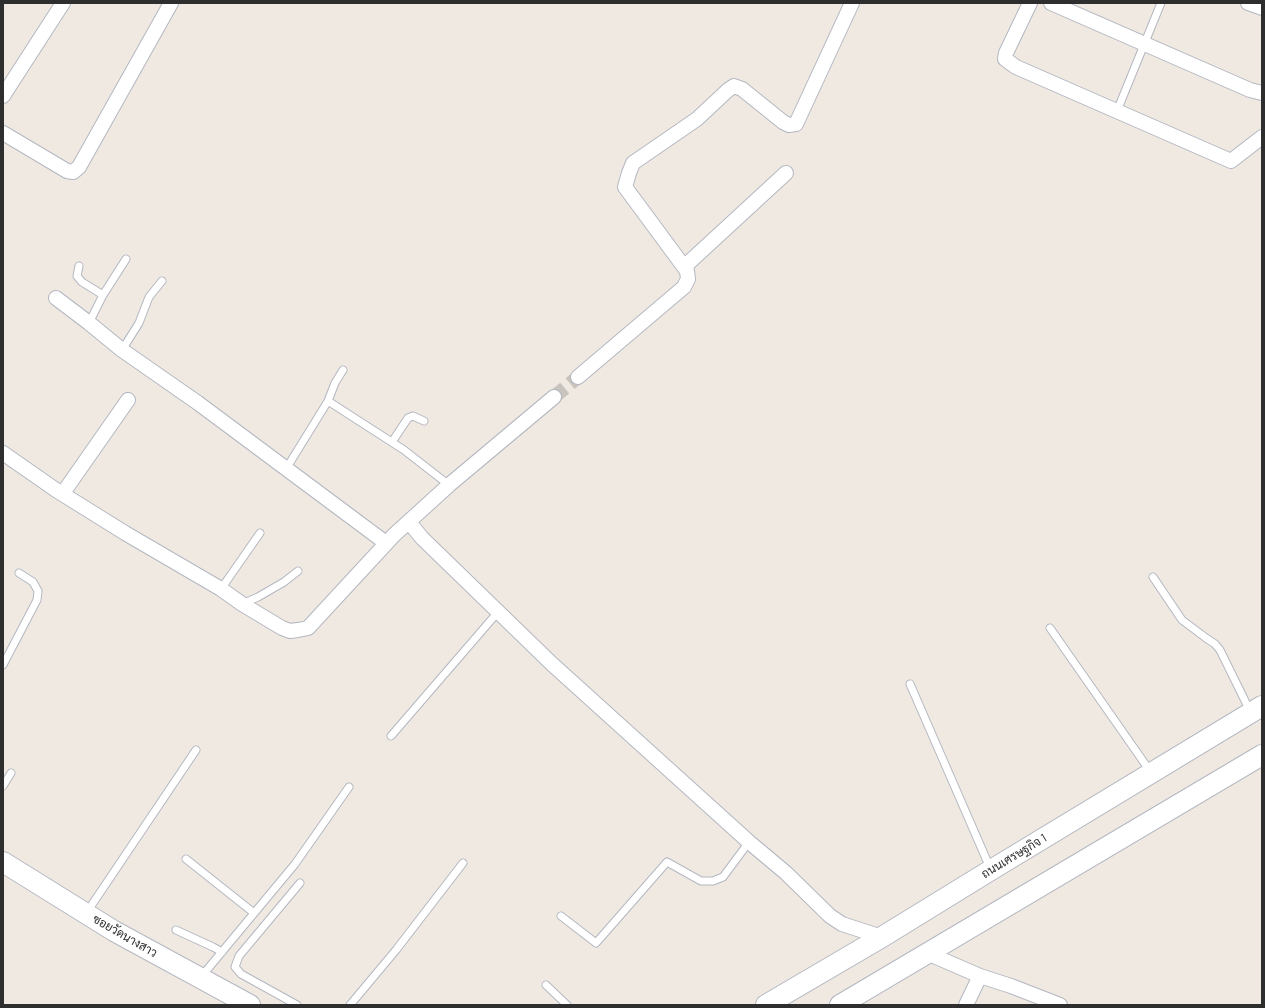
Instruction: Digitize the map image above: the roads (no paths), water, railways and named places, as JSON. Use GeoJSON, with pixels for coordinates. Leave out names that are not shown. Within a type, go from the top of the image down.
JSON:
{"type":"FeatureCollection","features":[{"type":"Feature","properties":{"kind":"main road","name":"ถนนเศรษฐกิจ 1"},"geometry":{"type":"LineString","coordinates":[[766,1005],[882,937],[1257,710]]}},
{"type":"Feature","properties":{"kind":"main road"},"geometry":{"type":"LineString","coordinates":[[840,1005],[1262,755]]}},
{"type":"Feature","properties":{"kind":"main road","name":"ซอยวัดนางสาว"},"geometry":{"type":"LineString","coordinates":[[3,862],[114,931],[250,1005]]}},
{"type":"Feature","properties":{"kind":"street"},"geometry":{"type":"LineString","coordinates":[[3,96],[63,3]]}},
{"type":"Feature","properties":{"kind":"street"},"geometry":{"type":"LineString","coordinates":[[3,133],[67,171],[73,172],[79,167],[171,3]]}},
{"type":"Feature","properties":{"kind":"street"},"geometry":{"type":"LineString","coordinates":[[578,377],[684,287],[688,279],[687,271],[684,266],[625,188],[633,163],[697,119],[734,86],[742,89],[783,122],[790,125],[796,124],[852,3]]}},
{"type":"Feature","properties":{"kind":"street"},"geometry":{"type":"LineString","coordinates":[[1030,3],[1006,53],[1005,59],[1016,67],[1231,161],[1262,137]]}},
{"type":"Feature","properties":{"kind":"street"},"geometry":{"type":"LineString","coordinates":[[1051,3],[1250,90],[1262,93]]}},
{"type":"Feature","properties":{"kind":"street"},"geometry":{"type":"LineString","coordinates":[[1248,3],[1262,8]]}},
{"type":"Feature","properties":{"kind":"street"},"geometry":{"type":"LineString","coordinates":[[684,266],[786,173]]}},
{"type":"Feature","properties":{"kind":"street"},"geometry":{"type":"LineString","coordinates":[[56,298],[89,322],[122,350],[198,403],[386,543]]}},
{"type":"Feature","properties":{"kind":"street"},"geometry":{"type":"LineString","coordinates":[[3,453],[56,490],[125,533],[221,589],[242,604],[282,628],[290,631],[308,628],[386,543],[449,485],[554,396]]}},
{"type":"Feature","properties":{"kind":"street"},"geometry":{"type":"LineString","coordinates":[[63,494],[128,400]]}},
{"type":"Feature","properties":{"kind":"street"},"geometry":{"type":"LineString","coordinates":[[409,522],[422,538],[552,664],[749,842],[786,873],[836,920],[882,937]]}},
{"type":"Feature","properties":{"kind":"street"},"geometry":{"type":"LineString","coordinates":[[927,953],[980,976],[1060,1005]]}},
{"type":"Feature","properties":{"kind":"street"},"geometry":{"type":"LineString","coordinates":[[966,1005],[980,976]]}},
{"type":"Feature","properties":{"kind":"lane"},"geometry":{"type":"LineString","coordinates":[[1117,111],[1161,3]]}},
{"type":"Feature","properties":{"kind":"lane"},"geometry":{"type":"LineString","coordinates":[[89,322],[103,295],[126,259]]}},
{"type":"Feature","properties":{"kind":"lane"},"geometry":{"type":"LineString","coordinates":[[78,266],[77,276],[82,282],[103,295]]}},
{"type":"Feature","properties":{"kind":"lane"},"geometry":{"type":"LineString","coordinates":[[122,350],[139,323],[149,297],[162,281]]}},
{"type":"Feature","properties":{"kind":"lane"},"geometry":{"type":"LineString","coordinates":[[286,469],[328,401],[343,370]]}},
{"type":"Feature","properties":{"kind":"lane"},"geometry":{"type":"LineString","coordinates":[[328,401],[404,450],[449,485]]}},
{"type":"Feature","properties":{"kind":"lane"},"geometry":{"type":"LineString","coordinates":[[392,442],[408,418],[412,416],[424,421]]}},
{"type":"Feature","properties":{"kind":"lane"},"geometry":{"type":"LineString","coordinates":[[221,589],[260,533]]}},
{"type":"Feature","properties":{"kind":"lane"},"geometry":{"type":"LineString","coordinates":[[242,604],[271,590],[298,571]]}},
{"type":"Feature","properties":{"kind":"lane"},"geometry":{"type":"LineString","coordinates":[[3,665],[37,600],[38,590],[33,582],[19,573]]}},
{"type":"Feature","properties":{"kind":"lane"},"geometry":{"type":"LineString","coordinates":[[1153,577],[1182,620],[1215,644],[1220,650],[1257,710]]}},
{"type":"Feature","properties":{"kind":"lane"},"geometry":{"type":"LineString","coordinates":[[391,736],[498,612]]}},
{"type":"Feature","properties":{"kind":"lane"},"geometry":{"type":"LineString","coordinates":[[1050,628],[1152,773]]}},
{"type":"Feature","properties":{"kind":"lane"},"geometry":{"type":"LineString","coordinates":[[910,684],[991,870]]}},
{"type":"Feature","properties":{"kind":"lane"},"geometry":{"type":"LineString","coordinates":[[86,914],[196,750]]}},
{"type":"Feature","properties":{"kind":"lane"},"geometry":{"type":"LineString","coordinates":[[3,786],[11,773]]}},
{"type":"Feature","properties":{"kind":"lane"},"geometry":{"type":"LineString","coordinates":[[199,978],[295,864],[349,787]]}},
{"type":"Feature","properties":{"kind":"lane"},"geometry":{"type":"LineString","coordinates":[[561,916],[596,943],[667,862],[701,881],[713,881],[723,877],[749,842]]}},
{"type":"Feature","properties":{"kind":"lane"},"geometry":{"type":"LineString","coordinates":[[186,859],[254,913]]}},
{"type":"Feature","properties":{"kind":"lane"},"geometry":{"type":"LineString","coordinates":[[350,1005],[396,950],[463,863]]}},
{"type":"Feature","properties":{"kind":"lane"},"geometry":{"type":"LineString","coordinates":[[296,1005],[242,974],[235,967],[239,956],[300,883]]}},
{"type":"Feature","properties":{"kind":"lane"},"geometry":{"type":"LineString","coordinates":[[176,930],[222,952]]}},
{"type":"Feature","properties":{"kind":"lane"},"geometry":{"type":"LineString","coordinates":[[546,985],[567,1005]]}},
{"type":"Feature","properties":{"kind":"tunnel"},"geometry":{"type":"LineString","coordinates":[[554,397],[578,377]]}}]}
